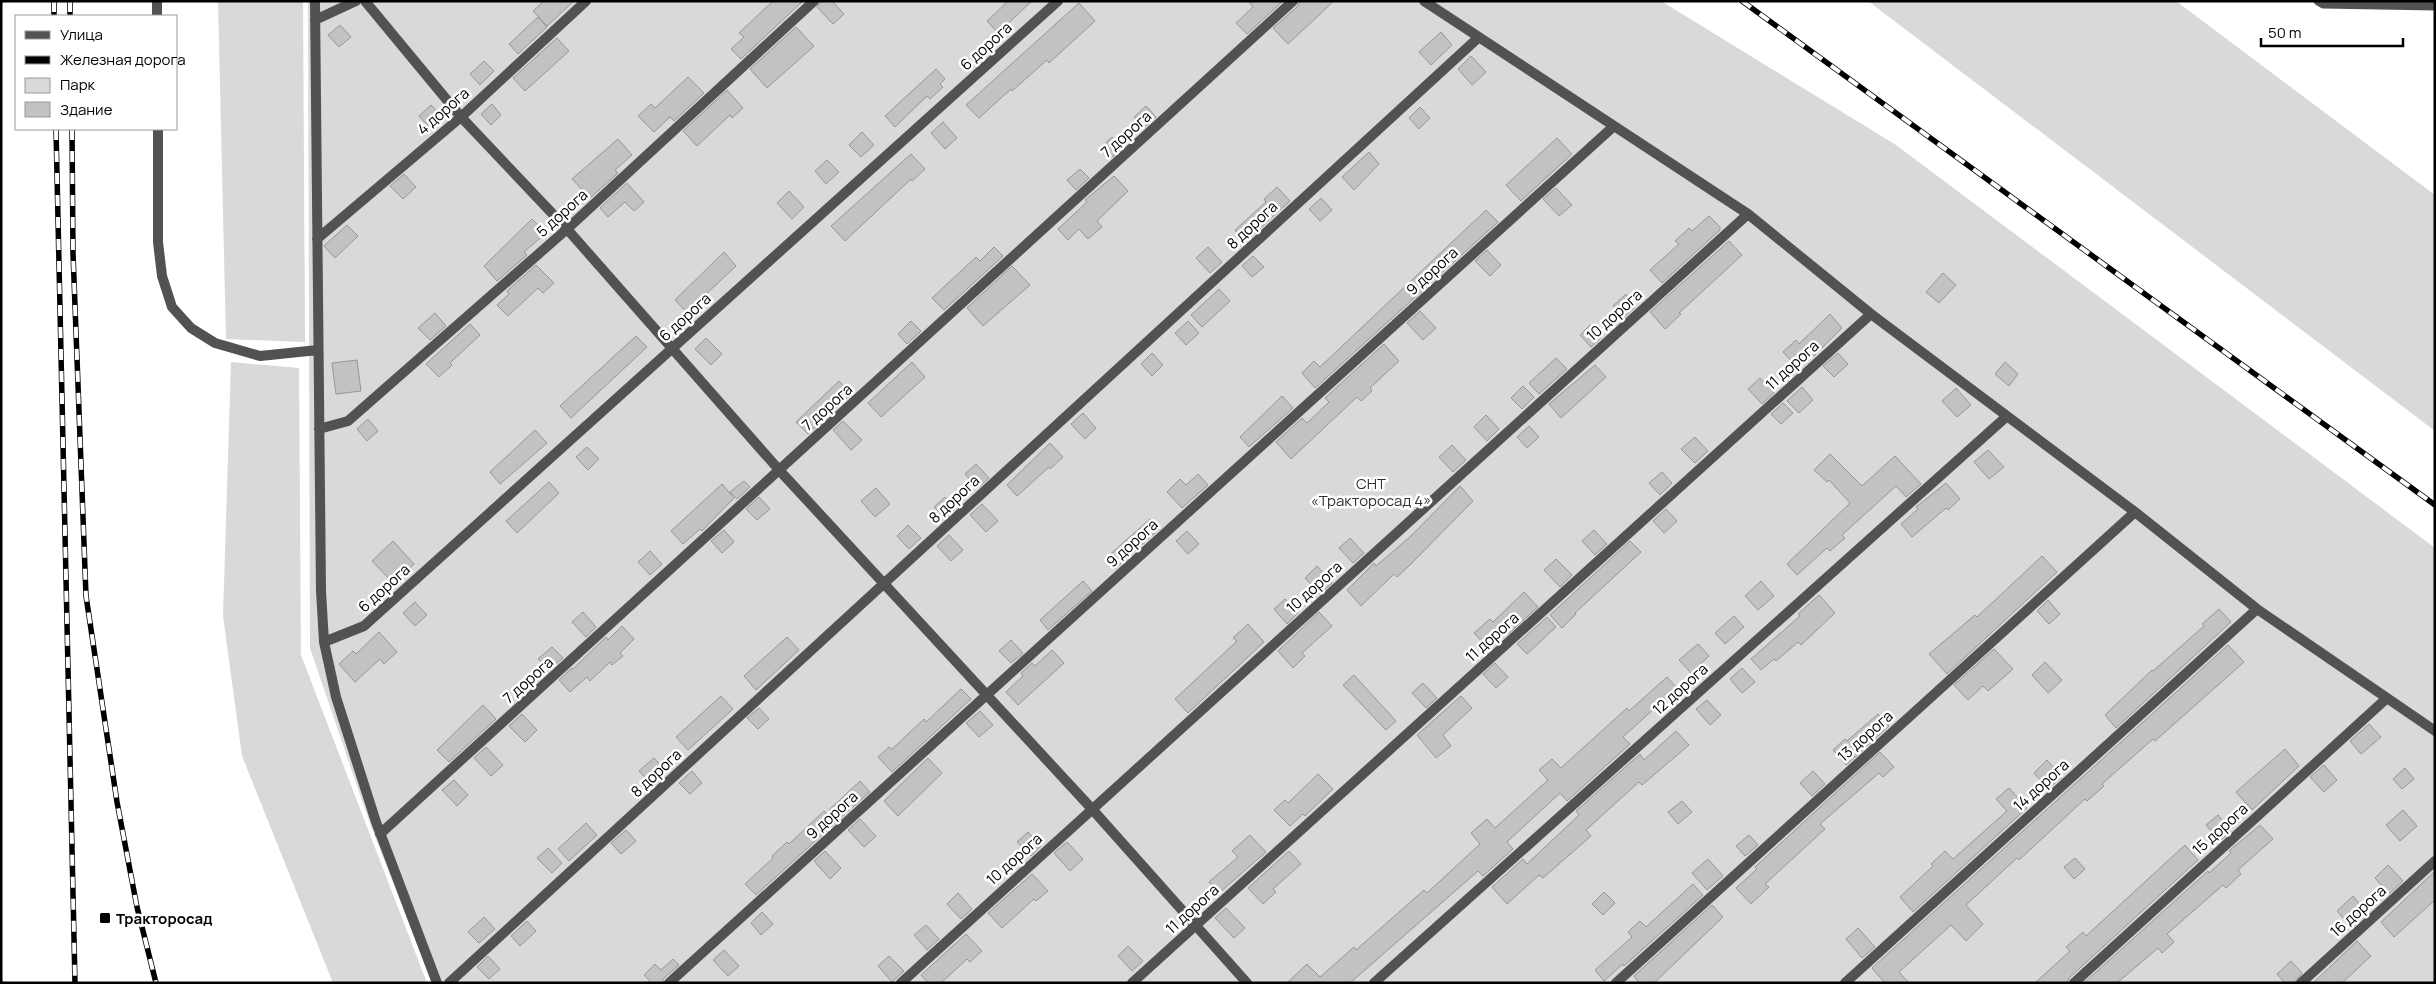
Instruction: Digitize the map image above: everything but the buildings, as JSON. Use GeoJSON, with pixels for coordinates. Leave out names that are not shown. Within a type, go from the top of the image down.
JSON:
{"type":"FeatureCollection","features":[{"type":"Feature","properties":{"kind":"street"},"geometry":{"type":"LineString","coordinates":[[158,1],[158,15]]}},
{"type":"Feature","properties":{"kind":"street"},"geometry":{"type":"LineString","coordinates":[[315,1],[318,429],[321,591],[324,642],[336,697],[380,834],[437,983]]}},
{"type":"Feature","properties":{"kind":"street"},"geometry":{"type":"LineString","coordinates":[[315,20],[356,1]]}},
{"type":"Feature","properties":{"kind":"street"},"geometry":{"type":"LineString","coordinates":[[365,1],[461,117],[567,228],[671,349],[986,696],[1092,809],[1247,983]]}},
{"type":"Feature","properties":{"kind":"street","name":"4 дорога"},"geometry":{"type":"LineString","coordinates":[[317,239],[461,117],[586,1]]}},
{"type":"Feature","properties":{"kind":"street","name":"5 дорога"},"geometry":{"type":"LineString","coordinates":[[318,429],[348,421],[567,228],[814,1]]}},
{"type":"Feature","properties":{"kind":"street","name":"6 дорога"},"geometry":{"type":"LineString","coordinates":[[324,642],[364,626],[1058,1]]}},
{"type":"Feature","properties":{"kind":"street","name":"7 дорога"},"geometry":{"type":"LineString","coordinates":[[380,834],[1293,1]]}},
{"type":"Feature","properties":{"kind":"street"},"geometry":{"type":"LineString","coordinates":[[1424,1],[1748,214],[1871,314],[2135,512],[2257,609],[2435,731]]}},
{"type":"Feature","properties":{"kind":"street","name":"8 дорога"},"geometry":{"type":"LineString","coordinates":[[449,983],[1479,37]]}},
{"type":"Feature","properties":{"kind":"street","name":"9 дорога"},"geometry":{"type":"LineString","coordinates":[[669,983],[1614,126]]}},
{"type":"Feature","properties":{"kind":"street"},"geometry":{"type":"LineString","coordinates":[[158,130],[158,242],[162,276],[172,307],[191,328],[214,343],[224,346],[260,356],[318,350]]}},
{"type":"Feature","properties":{"kind":"street","name":"10 дорога"},"geometry":{"type":"LineString","coordinates":[[900,983],[1748,214]]}},
{"type":"Feature","properties":{"kind":"street","name":"11 дорога"},"geometry":{"type":"LineString","coordinates":[[1132,983],[1871,314]]}},
{"type":"Feature","properties":{"kind":"street","name":"12 дорога"},"geometry":{"type":"LineString","coordinates":[[1374,983],[2006,417]]}},
{"type":"Feature","properties":{"kind":"street","name":"13 дорога"},"geometry":{"type":"LineString","coordinates":[[1616,983],[2135,512]]}},
{"type":"Feature","properties":{"kind":"street","name":"14 дорога"},"geometry":{"type":"LineString","coordinates":[[1845,983],[2257,609]]}},
{"type":"Feature","properties":{"kind":"street","name":"15 дорога"},"geometry":{"type":"LineString","coordinates":[[2074,983],[2387,698]]}},
{"type":"Feature","properties":{"kind":"street","name":"16 дорога"},"geometry":{"type":"LineString","coordinates":[[2301,983],[2435,861]]}},
{"type":"Feature","properties":{"kind":"lane"},"geometry":{"type":"LineString","coordinates":[[2318,1],[2323,4],[2435,6]]}},
{"type":"Feature","properties":{"kind":"green space"},"geometry":{"type":"Polygon","coordinates":[[[218,1],[303,1],[305,342],[226,339],[218,1]]]}},
{"type":"Feature","properties":{"kind":"green space","name":"СНТ «Тракторосад 4»"},"geometry":{"type":"Polygon","coordinates":[[[308,1],[1661,1],[1896,145],[2435,548],[2435,983],[432,983],[369,821],[310,648],[308,1]]]}},
{"type":"Feature","properties":{"kind":"green space"},"geometry":{"type":"Polygon","coordinates":[[[1868,1],[2176,1],[2435,195],[2435,431],[1868,1]]]}},
{"type":"Feature","properties":{"kind":"green space"},"geometry":{"type":"Polygon","coordinates":[[[231,362],[299,368],[301,655],[427,983],[333,983],[242,756],[223,616],[231,362]]]}},
{"type":"Feature","properties":{"kind":"railway"},"geometry":{"type":"LineString","coordinates":[[54,1],[54,15]]}},
{"type":"Feature","properties":{"kind":"railway"},"geometry":{"type":"LineString","coordinates":[[70,1],[70,15]]}},
{"type":"Feature","properties":{"kind":"railway"},"geometry":{"type":"LineString","coordinates":[[1742,1],[2435,505]]}},
{"type":"Feature","properties":{"kind":"railway"},"geometry":{"type":"LineString","coordinates":[[56,130],[75,983]]}},
{"type":"Feature","properties":{"kind":"railway"},"geometry":{"type":"LineString","coordinates":[[72,130],[73,253],[86,596],[117,802],[137,907],[156,983]]}},
{"type":"Feature","properties":{"kind":"place","name":"Тракторосад"},"geometry":{"type":"Point","coordinates":[105,918]}}]}
